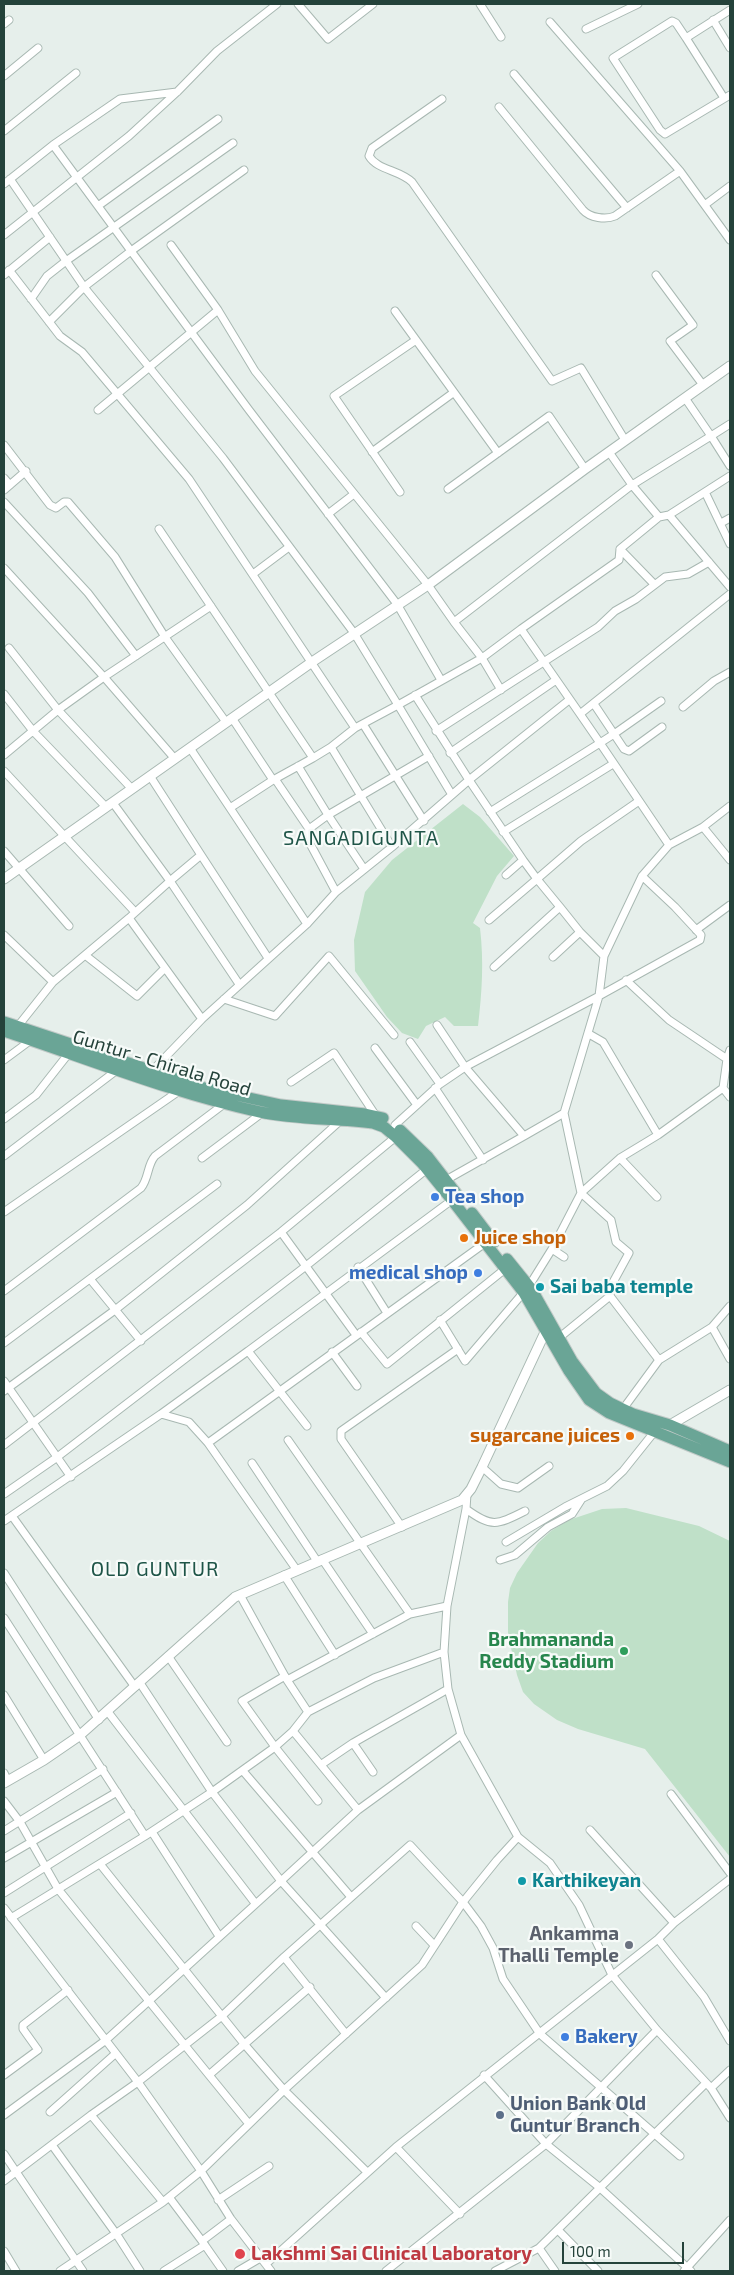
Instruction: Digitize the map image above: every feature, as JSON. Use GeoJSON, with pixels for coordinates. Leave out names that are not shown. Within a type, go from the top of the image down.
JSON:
{"type":"FeatureCollection","features":[{"type":"Feature","properties":{"kind":"main road","name":"Guntur - Chirala Road"},"geometry":{"type":"LineString","coordinates":[[4,1022],[204,1088],[257,1101],[376,1116],[428,1157],[526,1290],[549,1325],[560,1337],[572,1361],[589,1386],[603,1399],[624,1410],[670,1425],[730,1452]]}},
{"type":"Feature","properties":{"kind":"main road","name":"Guntur - Chirala Road"},"geometry":{"type":"LineString","coordinates":[[4,1031],[179,1091],[224,1104],[263,1112],[373,1123],[397,1131],[505,1269],[526,1290]]}},
{"type":"Feature","properties":{"kind":"main road","name":"Guntur - Chirala Road"},"geometry":{"type":"LineString","coordinates":[[549,1325],[569,1371],[589,1400],[609,1413],[730,1462]]}},
{"type":"Feature","properties":{"kind":"street"},"geometry":{"type":"LineString","coordinates":[[4,235],[129,136],[177,92],[217,51],[276,4]]}},
{"type":"Feature","properties":{"kind":"street"},"geometry":{"type":"LineString","coordinates":[[298,4],[328,39],[372,4]]}},
{"type":"Feature","properties":{"kind":"street"},"geometry":{"type":"LineString","coordinates":[[480,4],[502,37]]}},
{"type":"Feature","properties":{"kind":"street"},"geometry":{"type":"LineString","coordinates":[[586,28],[638,4]]}},
{"type":"Feature","properties":{"kind":"street"},"geometry":{"type":"LineString","coordinates":[[686,38],[730,10]]}},
{"type":"Feature","properties":{"kind":"street"},"geometry":{"type":"LineString","coordinates":[[713,20],[730,48]]}},
{"type":"Feature","properties":{"kind":"street"},"geometry":{"type":"LineString","coordinates":[[672,21],[676,23],[727,96],[667,134],[664,134],[614,60],[614,56],[672,21]]}},
{"type":"Feature","properties":{"kind":"street"},"geometry":{"type":"LineString","coordinates":[[550,22],[680,171],[706,204],[730,240]]}},
{"type":"Feature","properties":{"kind":"street"},"geometry":{"type":"LineString","coordinates":[[4,76],[38,48]]}},
{"type":"Feature","properties":{"kind":"street"},"geometry":{"type":"LineString","coordinates":[[4,132],[76,73]]}},
{"type":"Feature","properties":{"kind":"street"},"geometry":{"type":"LineString","coordinates":[[514,74],[627,208]]}},
{"type":"Feature","properties":{"kind":"street"},"geometry":{"type":"LineString","coordinates":[[177,92],[120,99],[53,145],[7,182],[50,237],[84,287],[147,367],[224,458],[354,633],[452,795]]}},
{"type":"Feature","properties":{"kind":"street"},"geometry":{"type":"LineString","coordinates":[[442,99],[372,148],[369,156],[376,163],[405,176],[412,182],[552,380],[581,368],[625,440]]}},
{"type":"Feature","properties":{"kind":"street"},"geometry":{"type":"LineString","coordinates":[[499,107],[586,214],[590,216],[611,218],[680,171]]}},
{"type":"Feature","properties":{"kind":"street"},"geometry":{"type":"LineString","coordinates":[[98,206],[218,119]]}},
{"type":"Feature","properties":{"kind":"street"},"geometry":{"type":"LineString","coordinates":[[31,299],[48,276],[66,262],[233,143]]}},
{"type":"Feature","properties":{"kind":"street"},"geometry":{"type":"LineString","coordinates":[[53,145],[191,332],[397,604],[441,680]]}},
{"type":"Feature","properties":{"kind":"street"},"geometry":{"type":"LineString","coordinates":[[49,322],[84,287],[244,170]]}},
{"type":"Feature","properties":{"kind":"street"},"geometry":{"type":"LineString","coordinates":[[706,204],[730,186]]}},
{"type":"Feature","properties":{"kind":"street"},"geometry":{"type":"LineString","coordinates":[[50,237],[6,272],[31,299],[63,339],[79,349],[189,479],[356,728]]}},
{"type":"Feature","properties":{"kind":"street"},"geometry":{"type":"LineString","coordinates":[[171,245],[218,310],[255,371],[428,585],[482,658],[501,690]]}},
{"type":"Feature","properties":{"kind":"street"},"geometry":{"type":"LineString","coordinates":[[656,275],[693,325],[670,341],[703,385]]}},
{"type":"Feature","properties":{"kind":"street"},"geometry":{"type":"LineString","coordinates":[[98,410],[147,367],[218,310]]}},
{"type":"Feature","properties":{"kind":"street"},"geometry":{"type":"LineString","coordinates":[[395,311],[498,453]]}},
{"type":"Feature","properties":{"kind":"street"},"geometry":{"type":"LineString","coordinates":[[400,492],[334,396],[416,340]]}},
{"type":"Feature","properties":{"kind":"street"},"geometry":{"type":"LineString","coordinates":[[4,879],[312,662],[428,585],[585,469],[730,366]]}},
{"type":"Feature","properties":{"kind":"street"},"geometry":{"type":"LineString","coordinates":[[372,452],[453,393]]}},
{"type":"Feature","properties":{"kind":"street"},"geometry":{"type":"LineString","coordinates":[[685,398],[730,466]]}},
{"type":"Feature","properties":{"kind":"street"},"geometry":{"type":"LineString","coordinates":[[448,489],[549,416],[585,469]]}},
{"type":"Feature","properties":{"kind":"street"},"geometry":{"type":"LineString","coordinates":[[454,622],[632,485],[730,424]]}},
{"type":"Feature","properties":{"kind":"street"},"geometry":{"type":"LineString","coordinates":[[4,445],[26,471],[50,505],[56,508],[64,502],[68,502],[116,559],[164,637],[274,779],[309,829]]}},
{"type":"Feature","properties":{"kind":"street"},"geometry":{"type":"LineString","coordinates":[[609,452],[632,485],[659,518]]}},
{"type":"Feature","properties":{"kind":"street"},"geometry":{"type":"LineString","coordinates":[[4,478],[7,488],[26,471]]}},
{"type":"Feature","properties":{"kind":"street"},"geometry":{"type":"LineString","coordinates":[[230,808],[274,779],[331,747],[356,728],[482,658],[618,560],[620,548],[659,518],[668,515],[730,476]]}},
{"type":"Feature","properties":{"kind":"street"},"geometry":{"type":"LineString","coordinates":[[705,492],[730,544]]}},
{"type":"Feature","properties":{"kind":"street"},"geometry":{"type":"LineString","coordinates":[[328,514],[354,494]]}},
{"type":"Feature","properties":{"kind":"street"},"geometry":{"type":"LineString","coordinates":[[4,502],[81,584],[136,656]]}},
{"type":"Feature","properties":{"kind":"street"},"geometry":{"type":"LineString","coordinates":[[668,515],[730,587]]}},
{"type":"Feature","properties":{"kind":"street"},"geometry":{"type":"LineString","coordinates":[[721,523],[730,518]]}},
{"type":"Feature","properties":{"kind":"street"},"geometry":{"type":"LineString","coordinates":[[159,529],[313,758]]}},
{"type":"Feature","properties":{"kind":"street"},"geometry":{"type":"LineString","coordinates":[[253,574],[289,548]]}},
{"type":"Feature","properties":{"kind":"street"},"geometry":{"type":"LineString","coordinates":[[620,548],[654,584]]}},
{"type":"Feature","properties":{"kind":"street"},"geometry":{"type":"LineString","coordinates":[[436,731],[598,627],[615,611],[636,599],[665,577],[688,574],[709,562]]}},
{"type":"Feature","properties":{"kind":"street"},"geometry":{"type":"LineString","coordinates":[[4,568],[104,677],[175,759]]}},
{"type":"Feature","properties":{"kind":"street"},"geometry":{"type":"LineString","coordinates":[[580,714],[730,594]]}},
{"type":"Feature","properties":{"kind":"street"},"geometry":{"type":"LineString","coordinates":[[4,755],[58,710],[211,606]]}},
{"type":"Feature","properties":{"kind":"street"},"geometry":{"type":"LineString","coordinates":[[521,629],[669,844]]}},
{"type":"Feature","properties":{"kind":"street"},"geometry":{"type":"LineString","coordinates":[[8,648],[58,710],[132,788]]}},
{"type":"Feature","properties":{"kind":"street"},"geometry":{"type":"LineString","coordinates":[[683,707],[714,681],[730,672]]}},
{"type":"Feature","properties":{"kind":"street"},"geometry":{"type":"LineString","coordinates":[[450,753],[556,680]]}},
{"type":"Feature","properties":{"kind":"street"},"geometry":{"type":"LineString","coordinates":[[4,694],[33,731],[109,805],[170,881],[239,984]]}},
{"type":"Feature","properties":{"kind":"street"},"geometry":{"type":"LineString","coordinates":[[415,695],[450,753],[523,860],[580,932],[604,956]]}},
{"type":"Feature","properties":{"kind":"street"},"geometry":{"type":"LineString","coordinates":[[151,1072],[202,1019],[307,924],[336,892],[424,821],[469,780],[569,700]]}},
{"type":"Feature","properties":{"kind":"street"},"geometry":{"type":"LineString","coordinates":[[490,812],[614,734],[660,701]]}},
{"type":"Feature","properties":{"kind":"street"},"geometry":{"type":"LineString","coordinates":[[594,704],[625,751],[629,751],[662,727]]}},
{"type":"Feature","properties":{"kind":"street"},"geometry":{"type":"LineString","coordinates":[[363,724],[424,821]]}},
{"type":"Feature","properties":{"kind":"street"},"geometry":{"type":"LineString","coordinates":[[331,747],[392,847]]}},
{"type":"Feature","properties":{"kind":"street"},"geometry":{"type":"LineString","coordinates":[[190,748],[307,924]]}},
{"type":"Feature","properties":{"kind":"street"},"geometry":{"type":"LineString","coordinates":[[336,892],[307,838],[309,829],[328,815],[429,756]]}},
{"type":"Feature","properties":{"kind":"street"},"geometry":{"type":"LineString","coordinates":[[503,832],[613,764]]}},
{"type":"Feature","properties":{"kind":"street"},"geometry":{"type":"LineString","coordinates":[[298,766],[364,869]]}},
{"type":"Feature","properties":{"kind":"street"},"geometry":{"type":"LineString","coordinates":[[4,771],[135,912]]}},
{"type":"Feature","properties":{"kind":"street"},"geometry":{"type":"LineString","coordinates":[[150,776],[268,958]]}},
{"type":"Feature","properties":{"kind":"street"},"geometry":{"type":"LineString","coordinates":[[489,920],[581,841],[639,801]]}},
{"type":"Feature","properties":{"kind":"street"},"geometry":{"type":"LineString","coordinates":[[659,1360],[610,1296],[611,1286],[629,1253],[616,1242],[611,1220],[580,1193],[564,1113],[599,996],[604,956],[642,876],[669,844],[703,827],[730,806]]}},
{"type":"Feature","properties":{"kind":"street"},"geometry":{"type":"LineString","coordinates":[[703,827],[730,860]]}},
{"type":"Feature","properties":{"kind":"street"},"geometry":{"type":"LineString","coordinates":[[4,851],[69,926]]}},
{"type":"Feature","properties":{"kind":"street"},"geometry":{"type":"LineString","coordinates":[[18,1026],[53,982],[201,854]]}},
{"type":"Feature","properties":{"kind":"street"},"geometry":{"type":"LineString","coordinates":[[506,875],[523,860]]}},
{"type":"Feature","properties":{"kind":"street"},"geometry":{"type":"LineString","coordinates":[[4,1445],[281,1232],[397,1131],[417,1105],[438,1086],[465,1067],[700,940],[701,935],[661,892],[642,876]]}},
{"type":"Feature","properties":{"kind":"street"},"geometry":{"type":"LineString","coordinates":[[696,930],[730,904]]}},
{"type":"Feature","properties":{"kind":"street"},"geometry":{"type":"LineString","coordinates":[[494,967],[560,907]]}},
{"type":"Feature","properties":{"kind":"street"},"geometry":{"type":"LineString","coordinates":[[129,918],[202,1019]]}},
{"type":"Feature","properties":{"kind":"street"},"geometry":{"type":"LineString","coordinates":[[553,957],[580,932]]}},
{"type":"Feature","properties":{"kind":"street"},"geometry":{"type":"LineString","coordinates":[[4,935],[53,982]]}},
{"type":"Feature","properties":{"kind":"street"},"geometry":{"type":"LineString","coordinates":[[84,955],[137,996],[165,968]]}},
{"type":"Feature","properties":{"kind":"street"},"geometry":{"type":"LineString","coordinates":[[224,999],[275,1016],[329,956],[394,1035]]}},
{"type":"Feature","properties":{"kind":"street"},"geometry":{"type":"LineString","coordinates":[[626,980],[669,1020],[727,1059]]}},
{"type":"Feature","properties":{"kind":"street"},"geometry":{"type":"LineString","coordinates":[[437,1025],[465,1067],[524,1136]]}},
{"type":"Feature","properties":{"kind":"street"},"geometry":{"type":"LineString","coordinates":[[589,1034],[603,1042],[658,1135]]}},
{"type":"Feature","properties":{"kind":"street"},"geometry":{"type":"LineString","coordinates":[[4,1060],[30,1040]]}},
{"type":"Feature","properties":{"kind":"street"},"geometry":{"type":"LineString","coordinates":[[410,1042],[483,1160]]}},
{"type":"Feature","properties":{"kind":"street"},"geometry":{"type":"LineString","coordinates":[[374,1048],[417,1105]]}},
{"type":"Feature","properties":{"kind":"street"},"geometry":{"type":"LineString","coordinates":[[440,1320],[465,1361],[526,1290],[552,1249],[580,1193],[620,1158],[658,1135],[723,1088],[730,1050]]}},
{"type":"Feature","properties":{"kind":"street"},"geometry":{"type":"LineString","coordinates":[[4,1119],[36,1095],[69,1053]]}},
{"type":"Feature","properties":{"kind":"street"},"geometry":{"type":"LineString","coordinates":[[291,1082],[334,1053],[376,1116]]}},
{"type":"Feature","properties":{"kind":"street"},"geometry":{"type":"LineString","coordinates":[[4,1156],[117,1070]]}},
{"type":"Feature","properties":{"kind":"street"},"geometry":{"type":"LineString","coordinates":[[723,1088],[730,1095]]}},
{"type":"Feature","properties":{"kind":"street"},"geometry":{"type":"LineString","coordinates":[[4,1212],[179,1091]]}},
{"type":"Feature","properties":{"kind":"street"},"geometry":{"type":"LineString","coordinates":[[4,1291],[141,1188],[150,1162],[224,1104]]}},
{"type":"Feature","properties":{"kind":"street"},"geometry":{"type":"LineString","coordinates":[[202,1158],[263,1112]]}},
{"type":"Feature","properties":{"kind":"street"},"geometry":{"type":"LineString","coordinates":[[446,1180],[564,1113]]}},
{"type":"Feature","properties":{"kind":"street"},"geometry":{"type":"LineString","coordinates":[[71,1477],[5,1387],[115,1310],[247,1205],[340,1121]]}},
{"type":"Feature","properties":{"kind":"street"},"geometry":{"type":"LineString","coordinates":[[620,1158],[657,1197]]}},
{"type":"Feature","properties":{"kind":"street"},"geometry":{"type":"LineString","coordinates":[[4,1494],[56,1458],[306,1266],[427,1169]]}},
{"type":"Feature","properties":{"kind":"street"},"geometry":{"type":"LineString","coordinates":[[4,1343],[217,1184]]}},
{"type":"Feature","properties":{"kind":"street"},"geometry":{"type":"LineString","coordinates":[[4,1521],[161,1414],[452,1200]]}},
{"type":"Feature","properties":{"kind":"street"},"geometry":{"type":"LineString","coordinates":[[281,1232],[359,1333],[387,1364],[505,1269]]}},
{"type":"Feature","properties":{"kind":"street"},"geometry":{"type":"LineString","coordinates":[[208,1442],[485,1243]]}},
{"type":"Feature","properties":{"kind":"street"},"geometry":{"type":"LineString","coordinates":[[552,1249],[564,1257]]}},
{"type":"Feature","properties":{"kind":"street"},"geometry":{"type":"LineString","coordinates":[[358,1268],[387,1313]]}},
{"type":"Feature","properties":{"kind":"street"},"geometry":{"type":"LineString","coordinates":[[90,1279],[140,1341]]}},
{"type":"Feature","properties":{"kind":"street"},"geometry":{"type":"LineString","coordinates":[[560,1337],[610,1296]]}},
{"type":"Feature","properties":{"kind":"street"},"geometry":{"type":"LineString","coordinates":[[624,1410],[659,1360],[712,1326],[730,1306]]}},
{"type":"Feature","properties":{"kind":"street"},"geometry":{"type":"LineString","coordinates":[[5,1779],[44,1760],[79,1736],[108,1712],[199,1628],[240,1595],[458,1502],[467,1494],[482,1467],[549,1325]]}},
{"type":"Feature","properties":{"kind":"street"},"geometry":{"type":"LineString","coordinates":[[712,1326],[730,1360]]}},
{"type":"Feature","properties":{"kind":"street"},"geometry":{"type":"LineString","coordinates":[[402,1526],[341,1439],[341,1431],[458,1349]]}},
{"type":"Feature","properties":{"kind":"street"},"geometry":{"type":"LineString","coordinates":[[248,1351],[307,1426]]}},
{"type":"Feature","properties":{"kind":"street"},"geometry":{"type":"LineString","coordinates":[[332,1352],[357,1386]]}},
{"type":"Feature","properties":{"kind":"street"},"geometry":{"type":"LineString","coordinates":[[670,1425],[729,1394]]}},
{"type":"Feature","properties":{"kind":"street"},"geometry":{"type":"LineString","coordinates":[[161,1414],[190,1422],[208,1442],[296,1570]]}},
{"type":"Feature","properties":{"kind":"street"},"geometry":{"type":"LineString","coordinates":[[506,1542],[615,1480],[655,1431]]}},
{"type":"Feature","properties":{"kind":"street"},"geometry":{"type":"LineString","coordinates":[[288,1440],[410,1614]]}},
{"type":"Feature","properties":{"kind":"street"},"geometry":{"type":"LineString","coordinates":[[252,1463],[373,1634]]}},
{"type":"Feature","properties":{"kind":"street"},"geometry":{"type":"LineString","coordinates":[[482,1467],[500,1484],[518,1488],[549,1466]]}},
{"type":"Feature","properties":{"kind":"street"},"geometry":{"type":"LineString","coordinates":[[467,1494],[466,1509],[447,1606],[444,1652],[448,1690],[461,1735],[518,1837],[550,1863],[579,1905],[612,1975],[657,2030],[708,2085],[730,2118]]}},
{"type":"Feature","properties":{"kind":"street"},"geometry":{"type":"LineString","coordinates":[[500,1560],[520,1552],[542,1532],[572,1514],[581,1500]]}},
{"type":"Feature","properties":{"kind":"street"},"geometry":{"type":"LineString","coordinates":[[466,1509],[484,1522],[502,1522],[525,1511]]}},
{"type":"Feature","properties":{"kind":"street"},"geometry":{"type":"LineString","coordinates":[[12,1516],[137,1685],[212,1792],[281,1880],[386,1998]]}},
{"type":"Feature","properties":{"kind":"street"},"geometry":{"type":"LineString","coordinates":[[4,1573],[99,1720]]}},
{"type":"Feature","properties":{"kind":"street"},"geometry":{"type":"LineString","coordinates":[[284,1575],[335,1655]]}},
{"type":"Feature","properties":{"kind":"street"},"geometry":{"type":"LineString","coordinates":[[240,1595],[286,1678],[308,1712]]}},
{"type":"Feature","properties":{"kind":"street"},"geometry":{"type":"LineString","coordinates":[[318,1800],[275,1747],[242,1701],[335,1655],[410,1614],[447,1606]]}},
{"type":"Feature","properties":{"kind":"street"},"geometry":{"type":"LineString","coordinates":[[4,1618],[145,1836]]}},
{"type":"Feature","properties":{"kind":"street"},"geometry":{"type":"LineString","coordinates":[[11,1918],[152,1832],[243,1771],[275,1747],[308,1712],[374,1678],[444,1652]]}},
{"type":"Feature","properties":{"kind":"street"},"geometry":{"type":"LineString","coordinates":[[168,1656],[226,1742]]}},
{"type":"Feature","properties":{"kind":"street"},"geometry":{"type":"LineString","coordinates":[[322,1764],[353,1743],[448,1690]]}},
{"type":"Feature","properties":{"kind":"street"},"geometry":{"type":"LineString","coordinates":[[4,1695],[44,1760]]}},
{"type":"Feature","properties":{"kind":"street"},"geometry":{"type":"LineString","coordinates":[[108,1712],[255,1904]]}},
{"type":"Feature","properties":{"kind":"street"},"geometry":{"type":"LineString","coordinates":[[293,1730],[358,1810]]}},
{"type":"Feature","properties":{"kind":"street"},"geometry":{"type":"LineString","coordinates":[[4,2115],[106,2040],[358,1810],[461,1735]]}},
{"type":"Feature","properties":{"kind":"street"},"geometry":{"type":"LineString","coordinates":[[353,1743],[373,1772]]}},
{"type":"Feature","properties":{"kind":"street"},"geometry":{"type":"LineString","coordinates":[[4,1831],[103,1769]]}},
{"type":"Feature","properties":{"kind":"street"},"geometry":{"type":"LineString","coordinates":[[243,1771],[312,1854],[351,1897]]}},
{"type":"Feature","properties":{"kind":"street"},"geometry":{"type":"LineString","coordinates":[[4,1858],[117,1792]]}},
{"type":"Feature","properties":{"kind":"street"},"geometry":{"type":"LineString","coordinates":[[671,1794],[730,1873]]}},
{"type":"Feature","properties":{"kind":"street"},"geometry":{"type":"LineString","coordinates":[[4,1801],[20,1822],[58,1889],[250,2124]]}},
{"type":"Feature","properties":{"kind":"street"},"geometry":{"type":"LineString","coordinates":[[4,1893],[131,1813]]}},
{"type":"Feature","properties":{"kind":"street"},"geometry":{"type":"LineString","coordinates":[[590,1830],[674,1923]]}},
{"type":"Feature","properties":{"kind":"street"},"geometry":{"type":"LineString","coordinates":[[152,1832],[219,1936]]}},
{"type":"Feature","properties":{"kind":"street"},"geometry":{"type":"LineString","coordinates":[[60,2271],[117,2235],[163,2202],[201,2170],[284,2090],[422,1965],[463,1902],[518,1837]]}},
{"type":"Feature","properties":{"kind":"street"},"geometry":{"type":"LineString","coordinates":[[4,2181],[138,2082],[222,2016],[284,1957],[410,1845],[463,1902],[481,1926],[493,1948],[503,1979],[540,2034],[656,2133],[680,2156]]}},
{"type":"Feature","properties":{"kind":"street"},"geometry":{"type":"LineString","coordinates":[[100,1864],[245,2045],[284,2090],[367,2172]]}},
{"type":"Feature","properties":{"kind":"street"},"geometry":{"type":"LineString","coordinates":[[238,2271],[264,2260],[396,2147],[484,2075],[540,2034],[730,1879]]}},
{"type":"Feature","properties":{"kind":"street"},"geometry":{"type":"LineString","coordinates":[[4,1908],[34,1944],[138,2082],[201,2170],[231,2219],[271,2271]]}},
{"type":"Feature","properties":{"kind":"street"},"geometry":{"type":"LineString","coordinates":[[416,1926],[434,1945]]}},
{"type":"Feature","properties":{"kind":"street"},"geometry":{"type":"LineString","coordinates":[[658,1939],[704,1997],[730,2041]]}},
{"type":"Feature","properties":{"kind":"street"},"geometry":{"type":"LineString","coordinates":[[284,1957],[346,2034]]}},
{"type":"Feature","properties":{"kind":"street"},"geometry":{"type":"LineString","coordinates":[[209,2075],[310,1987]]}},
{"type":"Feature","properties":{"kind":"street"},"geometry":{"type":"LineString","coordinates":[[4,2075],[38,2050],[23,2029],[23,2025],[68,1990]]}},
{"type":"Feature","properties":{"kind":"street"},"geometry":{"type":"LineString","coordinates":[[386,2271],[546,2144],[657,2030]]}},
{"type":"Feature","properties":{"kind":"street"},"geometry":{"type":"LineString","coordinates":[[50,2112],[116,2054]]}},
{"type":"Feature","properties":{"kind":"street"},"geometry":{"type":"LineString","coordinates":[[495,2271],[539,2248],[599,2187],[708,2085],[730,2072]]}},
{"type":"Feature","properties":{"kind":"street"},"geometry":{"type":"LineString","coordinates":[[484,2075],[546,2144],[599,2187],[688,2270],[730,2220]]}},
{"type":"Feature","properties":{"kind":"street"},"geometry":{"type":"LineString","coordinates":[[91,2115],[163,2202]]}},
{"type":"Feature","properties":{"kind":"street"},"geometry":{"type":"LineString","coordinates":[[52,2145],[117,2235],[140,2271]]}},
{"type":"Feature","properties":{"kind":"street"},"geometry":{"type":"LineString","coordinates":[[396,2147],[460,2214]]}},
{"type":"Feature","properties":{"kind":"street"},"geometry":{"type":"LineString","coordinates":[[4,2154],[83,2271]]}},
{"type":"Feature","properties":{"kind":"street"},"geometry":{"type":"LineString","coordinates":[[218,2200],[269,2166]]}},
{"type":"Feature","properties":{"kind":"street"},"geometry":{"type":"LineString","coordinates":[[169,2197],[223,2271]]}},
{"type":"Feature","properties":{"kind":"street"},"geometry":{"type":"LineString","coordinates":[[164,2271],[203,2243],[231,2219]]}},
{"type":"Feature","properties":{"kind":"street"},"geometry":{"type":"LineString","coordinates":[[558,2230],[598,2271]]}},
{"type":"Feature","properties":{"kind":"street"},"geometry":{"type":"LineString","coordinates":[[539,2248],[555,2271]]}},
{"type":"Feature","properties":{"kind":"street"},"geometry":{"type":"LineString","coordinates":[[4,2251],[16,2271]]}},
{"type":"Feature","properties":{"kind":"green space"},"geometry":{"type":"Polygon","coordinates":[[[463,804],[480,817],[514,856],[497,876],[473,923],[480,928],[482,953],[478,1026],[454,1026],[445,1017],[426,1026],[418,1039],[402,1033],[387,1017],[355,971],[354,940],[365,892],[392,860],[463,804]]]}},
{"type":"Feature","properties":{"kind":"green space","name":"Brahmananda Reddy Stadium"},"geometry":{"type":"Polygon","coordinates":[[[626,1508],[699,1526],[730,1541],[730,1857],[645,1749],[578,1729],[557,1720],[534,1704],[523,1692],[517,1675],[508,1634],[508,1602],[510,1588],[517,1573],[538,1543],[551,1531],[569,1520],[602,1509],[626,1508]]]}},
{"type":"Feature","properties":{"kind":"place","name":"Tea shop"},"geometry":{"type":"Point","coordinates":[435,1197]}},
{"type":"Feature","properties":{"kind":"place","name":"Juice shop"},"geometry":{"type":"Point","coordinates":[464,1238]}},
{"type":"Feature","properties":{"kind":"place","name":"medical shop"},"geometry":{"type":"Point","coordinates":[478,1273]}},
{"type":"Feature","properties":{"kind":"place","name":"Sai baba temple"},"geometry":{"type":"Point","coordinates":[540,1287]}},
{"type":"Feature","properties":{"kind":"place","name":"sugarcane juices"},"geometry":{"type":"Point","coordinates":[630,1436]}},
{"type":"Feature","properties":{"kind":"place","name":"Brahmananda Reddy Stadium"},"geometry":{"type":"Point","coordinates":[624,1651]}},
{"type":"Feature","properties":{"kind":"place","name":"Karthikeyan"},"geometry":{"type":"Point","coordinates":[522,1881]}},
{"type":"Feature","properties":{"kind":"place","name":"Ankamma Thalli Temple"},"geometry":{"type":"Point","coordinates":[629,1945]}},
{"type":"Feature","properties":{"kind":"place","name":"Bakery"},"geometry":{"type":"Point","coordinates":[565,2037]}},
{"type":"Feature","properties":{"kind":"place","name":"Union Bank Old Guntur Branch"},"geometry":{"type":"Point","coordinates":[500,2115]}},
{"type":"Feature","properties":{"kind":"place","name":"Lakshmi Sai Clinical Laboratory"},"geometry":{"type":"Point","coordinates":[240,2254]}},
{"type":"Feature","properties":{"kind":"district","name":"SANGADIGUNTA"},"geometry":{"type":"Point","coordinates":[361,838]}},
{"type":"Feature","properties":{"kind":"district","name":"OLD GUNTUR"},"geometry":{"type":"Point","coordinates":[155,1569]}}]}
